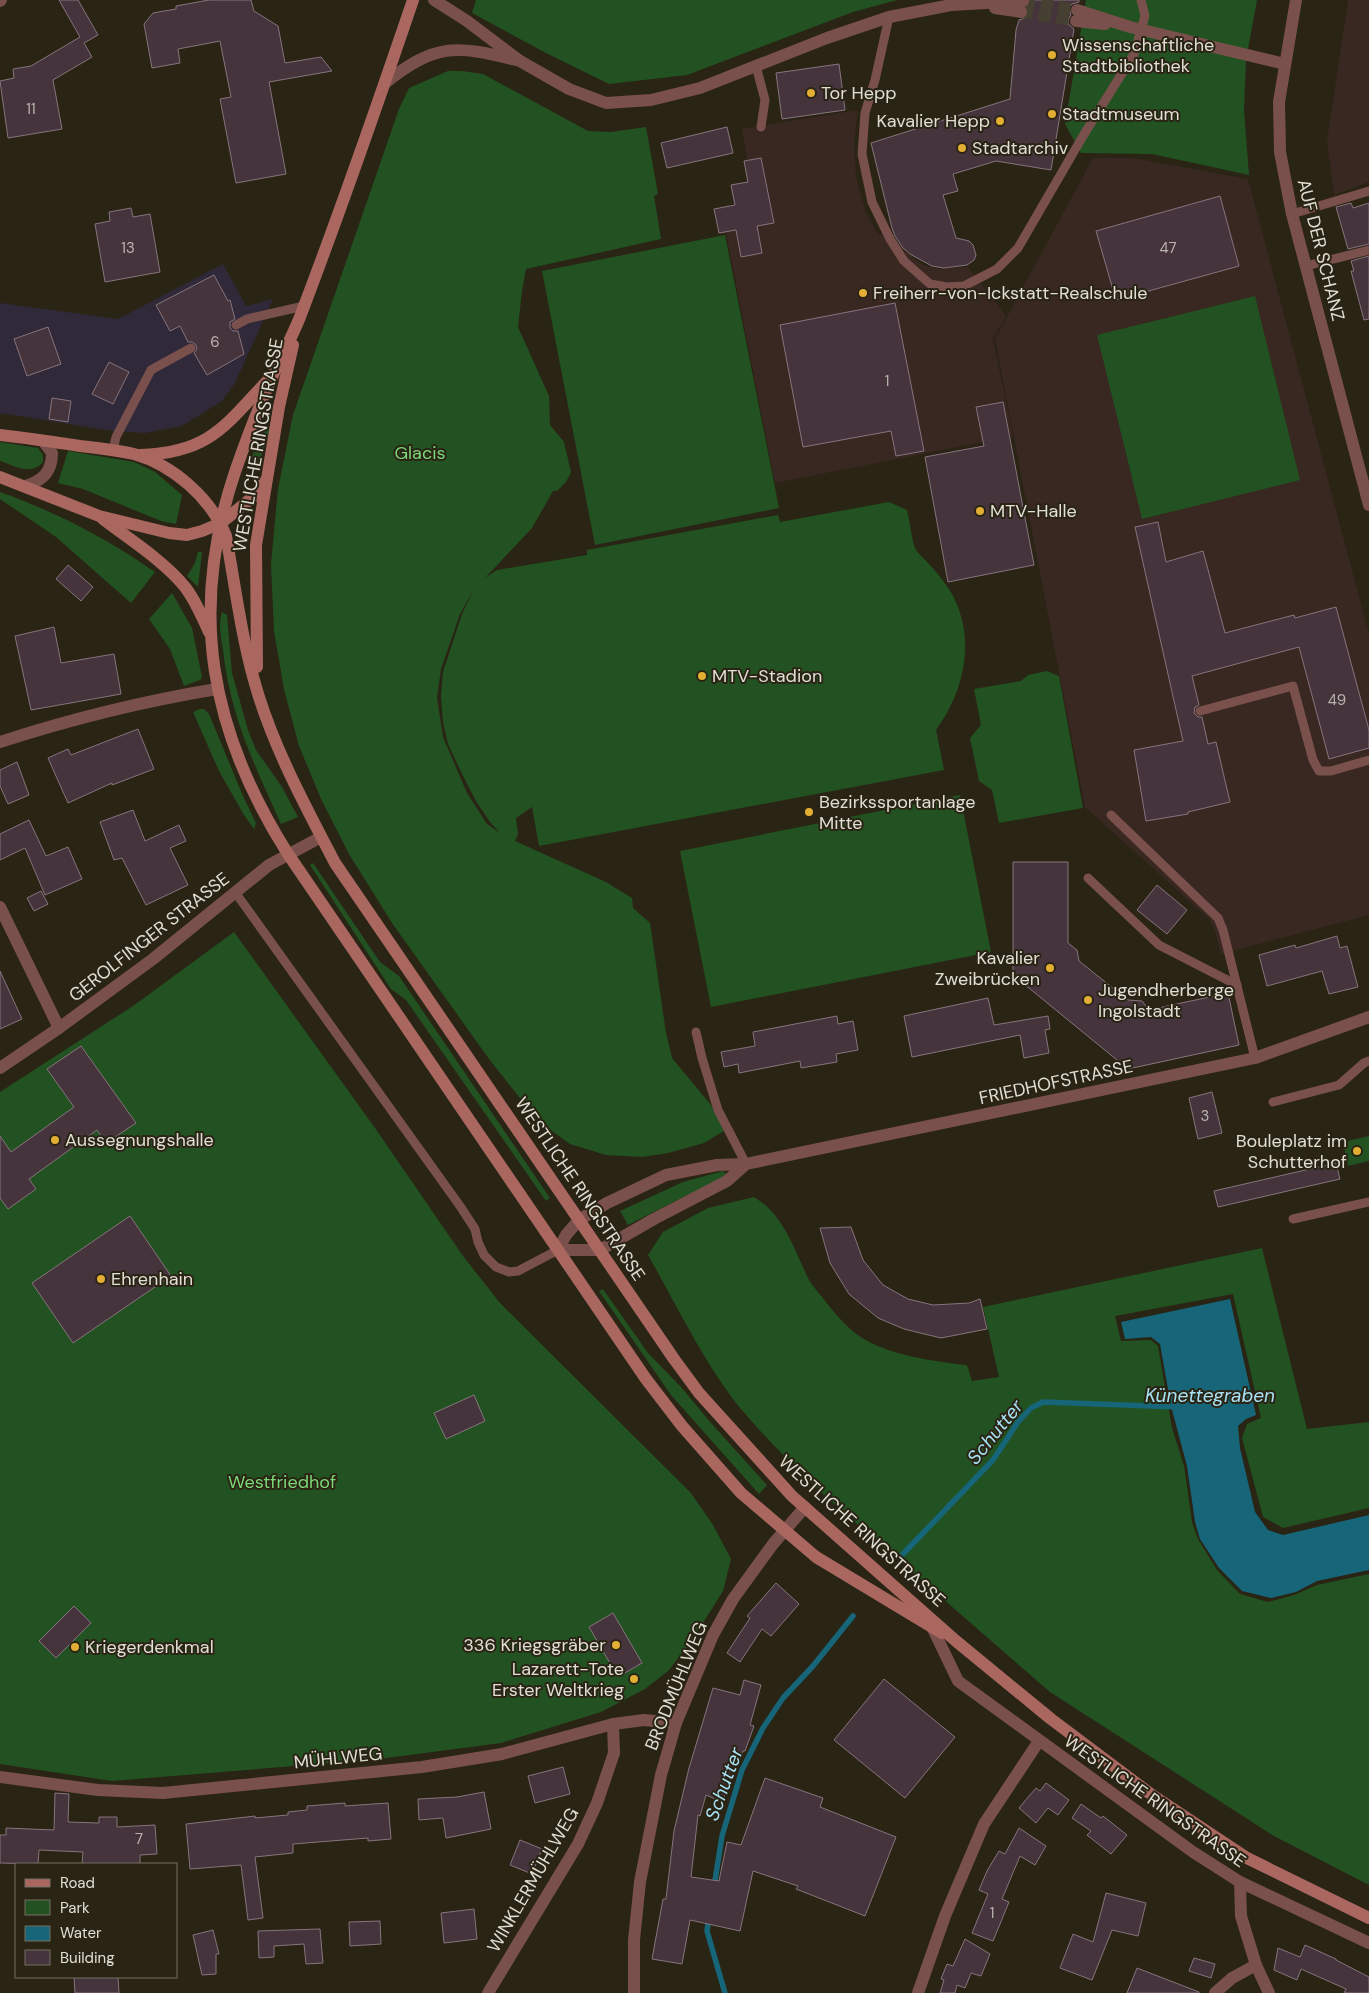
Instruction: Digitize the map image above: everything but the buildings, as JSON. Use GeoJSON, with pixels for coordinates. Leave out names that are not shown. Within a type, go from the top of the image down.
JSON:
{"type":"FeatureCollection","features":[{"type":"Feature","properties":{"kind":"main road","name":"WESTLICHE RINGSTRASSE"},"geometry":{"type":"LineString","coordinates":[[413,0],[385,83],[298,322],[272,377],[236,470],[221,523],[212,576],[210,634],[217,690],[229,734],[261,808],[288,854],[646,1379],[682,1426],[741,1492],[816,1557],[933,1629],[956,1641]]}},
{"type":"Feature","properties":{"kind":"main road","name":"WESTLICHE RINGSTRASSE"},"geometry":{"type":"LineString","coordinates":[[258,694],[256,545],[279,407],[298,322]]}},
{"type":"Feature","properties":{"kind":"main road"},"geometry":{"type":"LineString","coordinates":[[135,455],[161,454],[176,451],[191,447],[210,438],[272,377]]}},
{"type":"Feature","properties":{"kind":"main road"},"geometry":{"type":"LineString","coordinates":[[0,435],[113,450],[135,455],[161,466],[182,480],[210,507],[221,523]]}},
{"type":"Feature","properties":{"kind":"main road"},"geometry":{"type":"LineString","coordinates":[[0,477],[99,516],[169,533],[187,535],[221,523],[253,497],[266,479]]}},
{"type":"Feature","properties":{"kind":"main road"},"geometry":{"type":"LineString","coordinates":[[99,516],[172,573],[197,606],[210,634]]}},
{"type":"Feature","properties":{"kind":"main road","name":"WESTLICHE RINGSTRASSE"},"geometry":{"type":"LineString","coordinates":[[221,523],[226,536],[242,631],[258,694],[279,749],[335,862],[699,1393],[778,1482],[927,1613],[956,1641],[1051,1719],[1152,1795],[1247,1858],[1369,1918]]}},
{"type":"Feature","properties":{"kind":"street"},"geometry":{"type":"LineString","coordinates":[[434,0],[467,21],[520,61],[569,89],[606,103],[651,100],[700,88],[827,38],[889,17],[968,4],[1022,6]]}},
{"type":"Feature","properties":{"kind":"street","name":"AUF DER SCHANZ"},"geometry":{"type":"LineString","coordinates":[[1296,0],[1279,102],[1280,152],[1292,214],[1364,464],[1369,505]]}},
{"type":"Feature","properties":{"kind":"street"},"geometry":{"type":"LineString","coordinates":[[1077,15],[1285,64]]}},
{"type":"Feature","properties":{"kind":"street"},"geometry":{"type":"LineString","coordinates":[[385,83],[406,66],[432,54],[456,49],[478,51],[520,61]]}},
{"type":"Feature","properties":{"kind":"street"},"geometry":{"type":"LineString","coordinates":[[26,486],[43,478],[50,467],[52,453],[49,446],[43,441]]}},
{"type":"Feature","properties":{"kind":"street"},"geometry":{"type":"LineString","coordinates":[[0,742],[92,716],[179,696],[217,690]]}},
{"type":"Feature","properties":{"kind":"street","name":"GEROLFINGER STRASSE"},"geometry":{"type":"LineString","coordinates":[[0,1068],[59,1028],[153,959],[269,865],[322,837]]}},
{"type":"Feature","properties":{"kind":"street"},"geometry":{"type":"LineString","coordinates":[[0,907],[59,1028]]}},
{"type":"Feature","properties":{"kind":"street","name":"FRIEDHOFSTRASSE"},"geometry":{"type":"LineString","coordinates":[[558,1250],[566,1235],[579,1220],[607,1203],[666,1175],[717,1165],[746,1164],[1256,1058],[1369,1017]]}},
{"type":"Feature","properties":{"kind":"street"},"geometry":{"type":"LineString","coordinates":[[558,1250],[600,1250],[727,1181],[746,1164]]}},
{"type":"Feature","properties":{"kind":"street","name":"BRODMÜHLWEG"},"geometry":{"type":"LineString","coordinates":[[634,1993],[634,1940],[640,1882],[660,1775],[676,1723],[713,1635],[732,1600],[784,1530],[805,1507]]}},
{"type":"Feature","properties":{"kind":"street","name":"WESTLICHE RINGSTRASSE"},"geometry":{"type":"LineString","coordinates":[[933,1629],[951,1670],[958,1681],[1193,1852],[1240,1882],[1369,1943]]}},
{"type":"Feature","properties":{"kind":"street","name":"MÜHLWEG"},"geometry":{"type":"LineString","coordinates":[[0,1777],[98,1790],[163,1793],[422,1767],[502,1754],[613,1724],[644,1720],[676,1723]]}},
{"type":"Feature","properties":{"kind":"street","name":"WINKLERMÜHLWEG"},"geometry":{"type":"LineString","coordinates":[[488,1993],[578,1844],[597,1802],[614,1753],[613,1724]]}},
{"type":"Feature","properties":{"kind":"street"},"geometry":{"type":"LineString","coordinates":[[918,1993],[945,1916],[984,1824],[1039,1741]]}},
{"type":"Feature","properties":{"kind":"street"},"geometry":{"type":"LineString","coordinates":[[1240,1882],[1241,1916],[1256,1965],[1270,1993]]}},
{"type":"Feature","properties":{"kind":"street"},"geometry":{"type":"LineString","coordinates":[[1215,1993],[1232,1978],[1256,1965]]}},
{"type":"Feature","properties":{"kind":"lane"},"geometry":{"type":"LineString","coordinates":[[889,17],[875,80],[865,113],[862,154],[872,202],[890,239],[904,262],[930,284],[947,287],[964,286],[979,280],[997,269],[1018,248],[1083,136],[1134,54],[1145,16],[1141,0]]}},
{"type":"Feature","properties":{"kind":"lane"},"geometry":{"type":"LineString","coordinates":[[756,66],[765,100],[761,127]]}},
{"type":"Feature","properties":{"kind":"lane"},"geometry":{"type":"LineString","coordinates":[[1292,214],[1369,191]]}},
{"type":"Feature","properties":{"kind":"lane"},"geometry":{"type":"LineString","coordinates":[[1306,266],[1369,250]]}},
{"type":"Feature","properties":{"kind":"lane"},"geometry":{"type":"LineString","coordinates":[[236,324],[248,318],[304,306]]}},
{"type":"Feature","properties":{"kind":"lane"},"geometry":{"type":"LineString","coordinates":[[113,450],[116,437],[151,370],[191,348]]}},
{"type":"Feature","properties":{"kind":"lane"},"geometry":{"type":"LineString","coordinates":[[1200,711],[1293,686],[1313,760],[1319,771],[1330,771],[1369,760]]}},
{"type":"Feature","properties":{"kind":"lane"},"geometry":{"type":"LineString","coordinates":[[1111,815],[1218,918],[1224,930],[1256,1058]]}},
{"type":"Feature","properties":{"kind":"lane"},"geometry":{"type":"LineString","coordinates":[[1088,878],[1159,945],[1237,985]]}},
{"type":"Feature","properties":{"kind":"lane"},"geometry":{"type":"LineString","coordinates":[[235,892],[460,1206],[475,1229],[484,1255],[496,1267],[509,1272],[518,1271],[558,1250]]}},
{"type":"Feature","properties":{"kind":"lane"},"geometry":{"type":"LineString","coordinates":[[696,1032],[718,1110],[746,1164]]}},
{"type":"Feature","properties":{"kind":"lane"},"geometry":{"type":"LineString","coordinates":[[1273,1102],[1339,1085],[1364,1063],[1369,1061]]}},
{"type":"Feature","properties":{"kind":"lane"},"geometry":{"type":"LineString","coordinates":[[1293,1219],[1369,1202]]}},
{"type":"Feature","properties":{"kind":"shaded area"},"geometry":{"type":"Polygon","coordinates":[[[1348,0],[1369,0],[1369,182],[1334,195],[1327,141],[1348,0]]]}},
{"type":"Feature","properties":{"kind":"shaded area","name":"Freiherr-von-Ickstatt-Realschule"},"geometry":{"type":"Polygon","coordinates":[[[858,110],[854,140],[856,177],[866,213],[878,234],[896,240],[906,252],[923,265],[939,269],[968,267],[1006,316],[993,339],[1013,436],[775,483],[726,233],[719,234],[714,209],[734,205],[730,185],[748,181],[744,161],[747,160],[742,129],[858,110]]]}},
{"type":"Feature","properties":{"kind":"shaded area"},"geometry":{"type":"Polygon","coordinates":[[[1093,158],[1132,158],[1248,179],[1369,634],[1369,915],[1221,954],[1214,928],[1208,918],[1085,807],[995,339],[1093,158]]]}},
{"type":"Feature","properties":{"kind":"shaded area"},"geometry":{"type":"Polygon","coordinates":[[[223,264],[246,306],[273,299],[235,383],[222,401],[182,426],[145,433],[112,431],[0,413],[0,303],[118,319],[223,264]]]}},
{"type":"Feature","properties":{"kind":"green space"},"geometry":{"type":"Polygon","coordinates":[[[476,0],[897,0],[853,12],[687,75],[609,84],[472,13],[476,0]]]}},
{"type":"Feature","properties":{"kind":"green space"},"geometry":{"type":"Polygon","coordinates":[[[1086,0],[1257,0],[1246,60],[1244,111],[1249,175],[1152,154],[1081,153],[1065,124],[1086,0]]]}},
{"type":"Feature","properties":{"kind":"green space","name":"Glacis"},"geometry":{"type":"Polygon","coordinates":[[[448,71],[483,74],[588,131],[611,132],[646,127],[658,194],[654,196],[661,239],[526,269],[518,327],[549,396],[550,425],[564,442],[571,472],[566,482],[557,491],[553,491],[532,528],[485,578],[497,570],[587,555],[587,550],[778,515],[780,522],[889,502],[907,510],[915,548],[949,589],[958,606],[963,624],[965,643],[961,679],[955,697],[936,730],[944,770],[539,846],[532,807],[516,818],[518,834],[515,841],[606,882],[632,898],[633,908],[650,923],[666,1033],[672,1058],[711,1105],[724,1131],[704,1143],[668,1153],[643,1157],[606,1155],[570,1144],[538,1121],[489,1059],[392,923],[349,854],[321,799],[299,746],[284,689],[274,631],[271,564],[278,489],[293,415],[399,109],[409,88],[448,71]],[[474,589],[460,614],[441,669],[437,698],[443,737],[467,793],[487,824],[500,833],[476,801],[463,776],[448,744],[443,722],[441,697],[443,672],[462,614],[474,589]]]}},
{"type":"Feature","properties":{"kind":"green space"},"geometry":{"type":"Polygon","coordinates":[[[725,235],[779,508],[595,545],[542,271],[725,235]]]}},
{"type":"Feature","properties":{"kind":"green space"},"geometry":{"type":"Polygon","coordinates":[[[1255,296],[1300,480],[1142,519],[1097,335],[1255,296]]]}},
{"type":"Feature","properties":{"kind":"green space"},"geometry":{"type":"Polygon","coordinates":[[[265,426],[270,427],[270,429],[259,463],[250,461],[265,426]]]}},
{"type":"Feature","properties":{"kind":"green space"},"geometry":{"type":"Polygon","coordinates":[[[0,442],[38,448],[43,455],[43,462],[33,468],[23,469],[0,461],[0,442]]]}},
{"type":"Feature","properties":{"kind":"green space"},"geometry":{"type":"Polygon","coordinates":[[[68,451],[134,462],[155,472],[182,495],[176,524],[161,521],[83,489],[58,483],[68,451]]]}},
{"type":"Feature","properties":{"kind":"green space"},"geometry":{"type":"Polygon","coordinates":[[[0,492],[80,527],[119,548],[155,572],[131,603],[56,537],[0,499],[0,492]]]}},
{"type":"Feature","properties":{"kind":"green space"},"geometry":{"type":"Polygon","coordinates":[[[198,552],[202,552],[198,587],[187,576],[195,563],[198,552]]]}},
{"type":"Feature","properties":{"kind":"green space"},"geometry":{"type":"Polygon","coordinates":[[[172,593],[192,628],[202,677],[200,680],[184,686],[170,649],[149,619],[172,593]]]}},
{"type":"Feature","properties":{"kind":"green space"},"geometry":{"type":"Polygon","coordinates":[[[222,612],[227,615],[232,673],[248,730],[256,750],[282,787],[298,817],[281,824],[245,740],[231,697],[221,636],[220,621],[222,612]]]}},
{"type":"Feature","properties":{"kind":"green space"},"geometry":{"type":"Polygon","coordinates":[[[1047,671],[1059,676],[1083,808],[999,823],[992,790],[979,781],[970,738],[981,725],[974,689],[1021,681],[1028,675],[1047,671]]]}},
{"type":"Feature","properties":{"kind":"green space"},"geometry":{"type":"Polygon","coordinates":[[[204,709],[209,714],[256,823],[254,829],[219,771],[193,712],[204,709]]]}},
{"type":"Feature","properties":{"kind":"green space"},"geometry":{"type":"Polygon","coordinates":[[[960,795],[991,952],[711,1007],[680,851],[960,795]]]}},
{"type":"Feature","properties":{"kind":"green space"},"geometry":{"type":"Polygon","coordinates":[[[313,863],[380,962],[399,976],[550,1198],[546,1201],[406,1000],[391,989],[310,865],[313,863]]]}},
{"type":"Feature","properties":{"kind":"green space","name":"Westfriedhof"},"geometry":{"type":"Polygon","coordinates":[[[234,932],[375,1128],[463,1256],[500,1303],[691,1493],[713,1525],[731,1559],[723,1591],[691,1642],[668,1671],[645,1689],[601,1712],[501,1743],[379,1759],[112,1781],[0,1764],[0,1092],[133,1006],[234,932]]]}},
{"type":"Feature","properties":{"kind":"green space","name":"Bouleplatz im Schutterhof"},"geometry":{"type":"Polygon","coordinates":[[[1369,1136],[1369,1161],[1348,1166],[1343,1142],[1369,1136]]]}},
{"type":"Feature","properties":{"kind":"green space"},"geometry":{"type":"Polygon","coordinates":[[[723,1171],[727,1175],[628,1225],[620,1211],[683,1182],[723,1171]]]}},
{"type":"Feature","properties":{"kind":"green space"},"geometry":{"type":"Polygon","coordinates":[[[754,1197],[764,1204],[780,1222],[812,1284],[854,1332],[875,1345],[900,1353],[928,1360],[967,1365],[972,1381],[999,1377],[983,1307],[1262,1248],[1307,1429],[1369,1422],[1369,1508],[1283,1528],[1263,1517],[1242,1438],[1247,1424],[1261,1418],[1233,1294],[1115,1316],[1121,1341],[1151,1340],[1158,1346],[1172,1428],[1184,1466],[1192,1522],[1198,1539],[1217,1570],[1240,1594],[1268,1602],[1294,1595],[1317,1585],[1369,1574],[1369,1885],[1274,1836],[1050,1692],[826,1497],[751,1421],[728,1392],[703,1354],[648,1255],[663,1232],[708,1208],[754,1197]]]}},
{"type":"Feature","properties":{"kind":"green space"},"geometry":{"type":"Polygon","coordinates":[[[603,1289],[648,1353],[681,1387],[767,1485],[759,1494],[671,1395],[599,1291],[603,1289]]]}},
{"type":"Feature","properties":{"kind":"water","name":"Künettegraben"},"geometry":{"type":"Polygon","coordinates":[[[1230,1299],[1256,1415],[1246,1419],[1238,1426],[1240,1448],[1255,1512],[1268,1530],[1283,1535],[1369,1515],[1369,1570],[1317,1581],[1296,1592],[1271,1598],[1242,1591],[1219,1568],[1200,1539],[1195,1522],[1187,1466],[1171,1406],[1160,1344],[1151,1337],[1125,1339],[1121,1322],[1230,1299]]]}},
{"type":"Feature","properties":{"kind":"waterway","name":"Schutter"},"geometry":{"type":"LineString","coordinates":[[903,1554],[993,1460],[1018,1422],[1031,1408],[1043,1402],[1178,1407]]}},
{"type":"Feature","properties":{"kind":"waterway","name":"Schutter"},"geometry":{"type":"LineString","coordinates":[[714,1887],[722,1836],[742,1770],[763,1728],[783,1698],[813,1666],[853,1616]]}},
{"type":"Feature","properties":{"kind":"waterway","name":"Schutter"},"geometry":{"type":"LineString","coordinates":[[709,1918],[707,1931],[725,1993]]}},
{"type":"Feature","properties":{"kind":"tunnel"},"geometry":{"type":"LineString","coordinates":[[1023,1],[1077,10]]}},
{"type":"Feature","properties":{"kind":"tunnel"},"geometry":{"type":"LineString","coordinates":[[1021,12],[1076,21]]}},
{"type":"Feature","properties":{"kind":"place","name":"Wissenschaftliche Stadtbibliothek"},"geometry":{"type":"Point","coordinates":[1052,55]}},
{"type":"Feature","properties":{"kind":"place","name":"Tor Hepp"},"geometry":{"type":"Point","coordinates":[811,93]}},
{"type":"Feature","properties":{"kind":"place","name":"Stadtmuseum"},"geometry":{"type":"Point","coordinates":[1052,114]}},
{"type":"Feature","properties":{"kind":"place","name":"Kavalier Hepp"},"geometry":{"type":"Point","coordinates":[1000,121]}},
{"type":"Feature","properties":{"kind":"place","name":"Stadtarchiv"},"geometry":{"type":"Point","coordinates":[962,148]}},
{"type":"Feature","properties":{"kind":"place","name":"Freiherr-von-Ickstatt-Realschule"},"geometry":{"type":"Point","coordinates":[863,293]}},
{"type":"Feature","properties":{"kind":"place","name":"MTV-Halle"},"geometry":{"type":"Point","coordinates":[980,511]}},
{"type":"Feature","properties":{"kind":"place","name":"MTV-Stadion"},"geometry":{"type":"Point","coordinates":[702,676]}},
{"type":"Feature","properties":{"kind":"place","name":"Bezirkssportanlage Mitte"},"geometry":{"type":"Point","coordinates":[809,812]}},
{"type":"Feature","properties":{"kind":"place","name":"Kavalier Zweibrücken"},"geometry":{"type":"Point","coordinates":[1050,968]}},
{"type":"Feature","properties":{"kind":"place","name":"Jugendherberge Ingolstadt"},"geometry":{"type":"Point","coordinates":[1088,1000]}},
{"type":"Feature","properties":{"kind":"place","name":"Aussegnungshalle"},"geometry":{"type":"Point","coordinates":[55,1140]}},
{"type":"Feature","properties":{"kind":"place","name":"Bouleplatz im Schutterhof"},"geometry":{"type":"Point","coordinates":[1357,1151]}},
{"type":"Feature","properties":{"kind":"place","name":"Ehrenhain"},"geometry":{"type":"Point","coordinates":[101,1279]}},
{"type":"Feature","properties":{"kind":"place","name":"336 Kriegsgräber"},"geometry":{"type":"Point","coordinates":[616,1645]}},
{"type":"Feature","properties":{"kind":"place","name":"Kriegerdenkmal"},"geometry":{"type":"Point","coordinates":[75,1647]}},
{"type":"Feature","properties":{"kind":"place","name":"Lazarett-Tote Erster Weltkrieg"},"geometry":{"type":"Point","coordinates":[634,1679]}}]}
